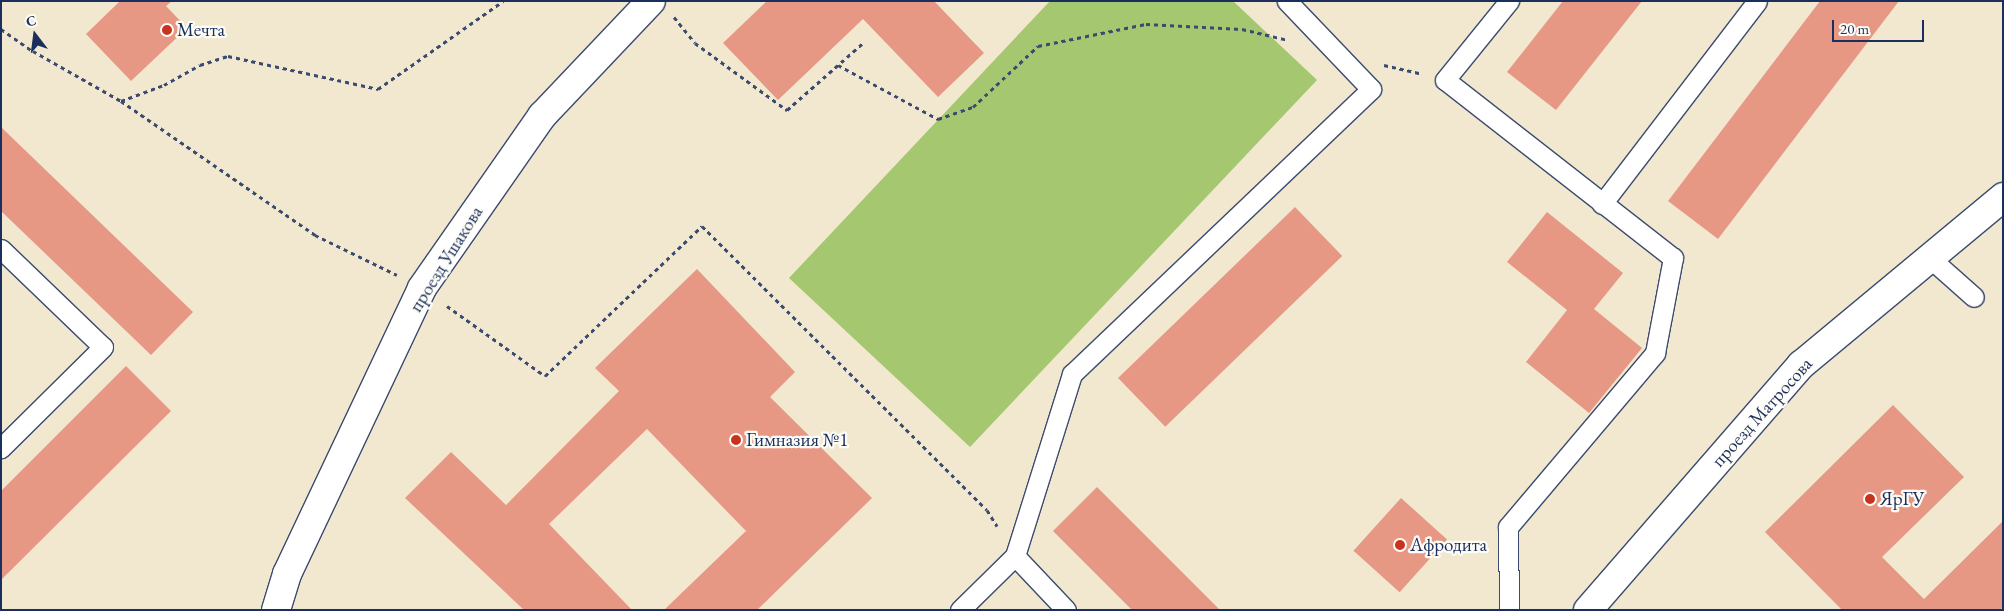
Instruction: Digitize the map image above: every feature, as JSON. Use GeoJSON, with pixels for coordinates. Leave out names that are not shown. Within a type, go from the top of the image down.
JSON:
{"type":"FeatureCollection","features":[{"type":"Feature","properties":{"kind":"street","name":"проезд Ушакова"},"geometry":{"type":"LineString","coordinates":[[276,610],[287,574],[422,288],[542,116],[662,8]]}},
{"type":"Feature","properties":{"kind":"street","name":"проезд Матросова"},"geometry":{"type":"LineString","coordinates":[[1588,610],[1801,365],[1931,259],[2003,197]]}},
{"type":"Feature","properties":{"kind":"lane"},"geometry":{"type":"LineString","coordinates":[[960,610],[1015,556],[1072,374],[1371,89],[1287,1]]}},
{"type":"Feature","properties":{"kind":"lane"},"geometry":{"type":"LineString","coordinates":[[1509,1],[1445,80],[1673,258],[1655,353],[1508,527],[1509,610]]}},
{"type":"Feature","properties":{"kind":"lane"},"geometry":{"type":"LineString","coordinates":[[1602,204],[1757,1]]}},
{"type":"Feature","properties":{"kind":"lane"},"geometry":{"type":"LineString","coordinates":[[1,249],[103,347],[1,448]]}},
{"type":"Feature","properties":{"kind":"lane"},"geometry":{"type":"LineString","coordinates":[[1931,259],[1974,297]]}},
{"type":"Feature","properties":{"kind":"lane"},"geometry":{"type":"LineString","coordinates":[[1015,556],[1066,610]]}},
{"type":"Feature","properties":{"kind":"path"},"geometry":{"type":"LineString","coordinates":[[121,101],[164,85],[200,65],[228,56],[378,89],[503,1]]}},
{"type":"Feature","properties":{"kind":"path"},"geometry":{"type":"LineString","coordinates":[[662,8],[695,43],[787,110],[864,42]]}},
{"type":"Feature","properties":{"kind":"path"},"geometry":{"type":"LineString","coordinates":[[838,65],[938,119],[973,107],[1038,46],[1146,24],[1242,29],[1290,41]]}},
{"type":"Feature","properties":{"kind":"path"},"geometry":{"type":"LineString","coordinates":[[1,29],[33,51],[121,101],[315,235],[422,288],[545,376],[702,226],[987,510],[1015,556]]}},
{"type":"Feature","properties":{"kind":"path"},"geometry":{"type":"LineString","coordinates":[[1382,64],[1445,80]]}},
{"type":"Feature","properties":{"kind":"green space"},"geometry":{"type":"Polygon","coordinates":[[[1050,1],[1233,1],[1317,80],[970,447],[789,278],[1050,1]]]}},
{"type":"Feature","properties":{"kind":"building"},"geometry":{"type":"Polygon","coordinates":[[[120,1],[172,1],[166,6],[187,28],[131,81],[86,34],[120,1]]]}},
{"type":"Feature","properties":{"kind":"building"},"geometry":{"type":"Polygon","coordinates":[[[767,1],[934,1],[984,53],[938,97],[863,19],[778,100],[723,43],[767,1]]]}},
{"type":"Feature","properties":{"kind":"building"},"geometry":{"type":"Polygon","coordinates":[[[1563,1],[1642,1],[1556,110],[1507,72],[1563,1]]]}},
{"type":"Feature","properties":{"kind":"building"},"geometry":{"type":"Polygon","coordinates":[[[1820,1],[1899,1],[1718,239],[1668,201],[1820,1]]]}},
{"type":"Feature","properties":{"kind":"building"},"geometry":{"type":"Polygon","coordinates":[[[1,127],[193,312],[151,355],[1,211],[1,127]]]}},
{"type":"Feature","properties":{"kind":"building"},"geometry":{"type":"Polygon","coordinates":[[[1295,207],[1342,256],[1165,427],[1118,378],[1295,207]]]}},
{"type":"Feature","properties":{"kind":"building"},"geometry":{"type":"Polygon","coordinates":[[[1547,212],[1623,273],[1594,309],[1642,348],[1589,413],[1526,362],[1567,310],[1507,262],[1547,212]]]}},
{"type":"Feature","properties":{"kind":"building","name":"Гимназия №1"},"geometry":{"type":"Polygon","coordinates":[[[697,269],[795,372],[770,397],[872,498],[757,610],[664,610],[746,531],[647,429],[549,524],[632,610],[524,610],[405,498],[451,452],[506,505],[619,391],[595,368],[697,269]]]}},
{"type":"Feature","properties":{"kind":"building"},"geometry":{"type":"Polygon","coordinates":[[[126,366],[171,411],[1,580],[1,491],[126,366]]]}},
{"type":"Feature","properties":{"kind":"building","name":"ЯрГУ"},"geometry":{"type":"Polygon","coordinates":[[[1893,405],[1964,477],[1882,557],[1924,599],[2003,521],[2003,607],[2000,610],[1842,610],[1765,532],[1893,405]]]}},
{"type":"Feature","properties":{"kind":"building"},"geometry":{"type":"Polygon","coordinates":[[[1097,487],[1220,610],[1132,610],[1053,531],[1097,487]]]}},
{"type":"Feature","properties":{"kind":"building","name":"Афродита"},"geometry":{"type":"Polygon","coordinates":[[[1401,498],[1447,539],[1400,592],[1353,551],[1401,498]]]}},
{"type":"Feature","properties":{"kind":"place","name":"Мечта"},"geometry":{"type":"Point","coordinates":[167,30]}},
{"type":"Feature","properties":{"kind":"place","name":"Гимназия №1"},"geometry":{"type":"Point","coordinates":[736,440]}},
{"type":"Feature","properties":{"kind":"place","name":"ЯрГУ"},"geometry":{"type":"Point","coordinates":[1870,499]}},
{"type":"Feature","properties":{"kind":"place","name":"Афродита"},"geometry":{"type":"Point","coordinates":[1400,545]}}]}
